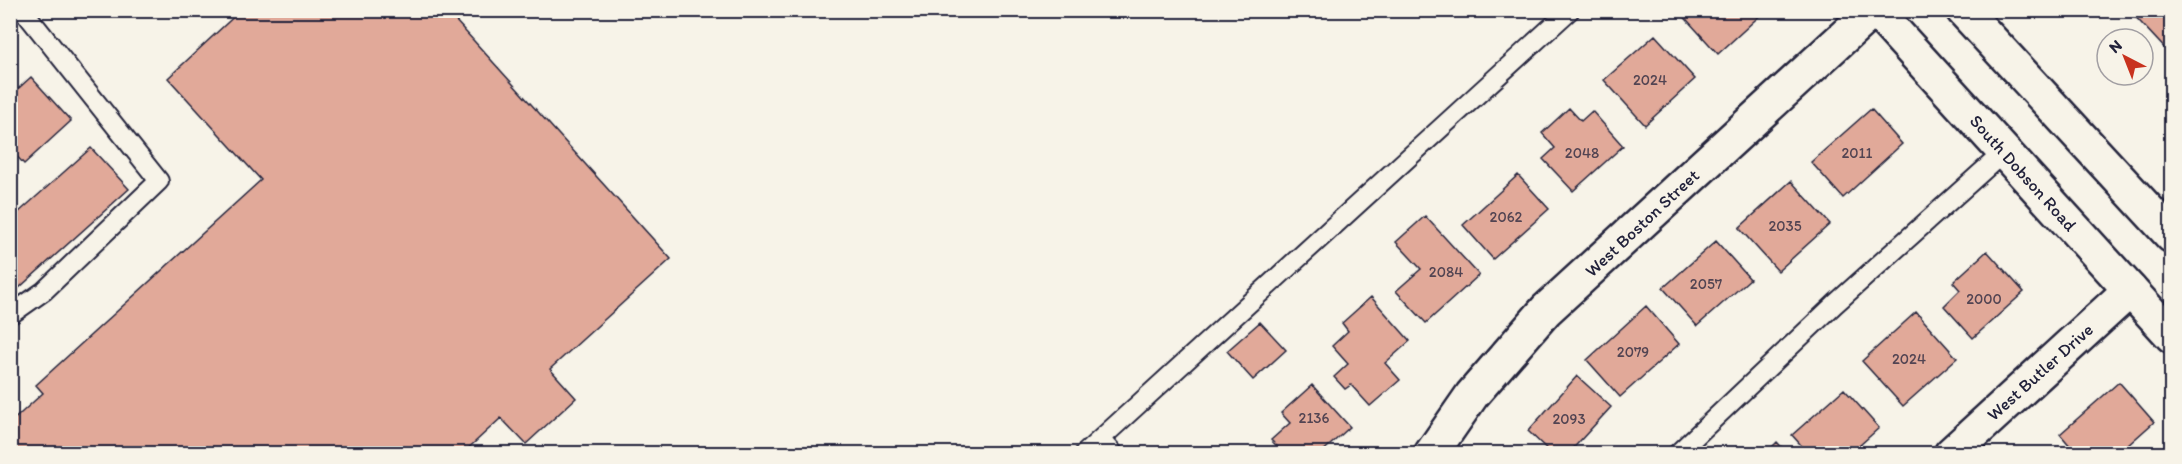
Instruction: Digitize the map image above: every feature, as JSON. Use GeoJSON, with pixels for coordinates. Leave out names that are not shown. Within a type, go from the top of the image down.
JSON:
{"type":"FeatureCollection","features":[{"type":"Feature","properties":{"kind":"street","name":"South Dobson Road"},"geometry":{"type":"LineString","coordinates":[[1874,10],[2172,336]]}},
{"type":"Feature","properties":{"kind":"street","name":"West Boston Street"},"geometry":{"type":"LineString","coordinates":[[1431,453],[1472,395],[1546,310],[1874,10]]}},
{"type":"Feature","properties":{"kind":"street"},"geometry":{"type":"LineString","coordinates":[[1963,10],[2172,236]]}},
{"type":"Feature","properties":{"kind":"street","name":"West Butler Drive"},"geometry":{"type":"LineString","coordinates":[[1951,453],[2130,290]]}},
{"type":"Feature","properties":{"kind":"lane"},"geometry":{"type":"LineString","coordinates":[[10,315],[44,291],[159,181],[23,10]]}},
{"type":"Feature","properties":{"kind":"lane"},"geometry":{"type":"LineString","coordinates":[[1084,453],[1570,10]]}},
{"type":"Feature","properties":{"kind":"lane"},"geometry":{"type":"LineString","coordinates":[[1677,453],[1835,304],[2004,152]]}},
{"type":"Feature","properties":{"kind":"lane"},"geometry":{"type":"LineString","coordinates":[[1101,439],[1114,453]]}},
{"type":"Feature","properties":{"kind":"building"},"geometry":{"type":"Polygon","coordinates":[[[241,10],[446,10],[671,259],[550,369],[576,398],[526,444],[501,418],[462,454],[10,454],[10,423],[43,393],[36,385],[261,180],[168,78],[241,10]]]}},
{"type":"Feature","properties":{"kind":"building"},"geometry":{"type":"Polygon","coordinates":[[[1678,10],[1766,10],[1718,54],[1678,10]]]}},
{"type":"Feature","properties":{"kind":"building"},"geometry":{"type":"Polygon","coordinates":[[[2129,10],[2165,10],[2172,18],[2172,56],[2155,38],[2155,27],[2145,27],[2129,10]]]}},
{"type":"Feature","properties":{"kind":"building"},"geometry":{"type":"Polygon","coordinates":[[[1655,35],[1695,79],[1645,125],[1604,80],[1655,35]]]}},
{"type":"Feature","properties":{"kind":"building"},"geometry":{"type":"Polygon","coordinates":[[[31,77],[71,121],[24,164],[10,149],[10,96],[31,77]]]}},
{"type":"Feature","properties":{"kind":"building"},"geometry":{"type":"Polygon","coordinates":[[[1569,108],[1581,121],[1592,111],[1623,146],[1573,191],[1543,159],[1555,148],[1542,133],[1569,108]]]}},
{"type":"Feature","properties":{"kind":"building"},"geometry":{"type":"Polygon","coordinates":[[[1871,109],[1902,144],[1843,198],[1811,162],[1871,109]]]}},
{"type":"Feature","properties":{"kind":"building"},"geometry":{"type":"Polygon","coordinates":[[[91,148],[129,189],[10,296],[10,220],[91,148]]]}},
{"type":"Feature","properties":{"kind":"building"},"geometry":{"type":"Polygon","coordinates":[[[1518,175],[1549,209],[1493,259],[1463,225],[1518,175]]]}},
{"type":"Feature","properties":{"kind":"building"},"geometry":{"type":"Polygon","coordinates":[[[1791,181],[1830,224],[1778,271],[1739,228],[1791,181]]]}},
{"type":"Feature","properties":{"kind":"building"},"geometry":{"type":"Polygon","coordinates":[[[1425,216],[1479,275],[1426,323],[1396,291],[1421,269],[1396,242],[1425,216]]]}},
{"type":"Feature","properties":{"kind":"building"},"geometry":{"type":"Polygon","coordinates":[[[1716,241],[1750,279],[1697,326],[1663,288],[1716,241]]]}},
{"type":"Feature","properties":{"kind":"building"},"geometry":{"type":"Polygon","coordinates":[[[1987,251],[2024,292],[1973,338],[1944,306],[1960,290],[1953,282],[1987,251]]]}},
{"type":"Feature","properties":{"kind":"building"},"geometry":{"type":"Polygon","coordinates":[[[1371,297],[1410,341],[1385,363],[1400,380],[1370,406],[1351,385],[1345,389],[1334,377],[1348,364],[1332,346],[1348,331],[1342,323],[1371,297]]]}},
{"type":"Feature","properties":{"kind":"building"},"geometry":{"type":"Polygon","coordinates":[[[1646,306],[1679,344],[1620,397],[1587,360],[1646,306]]]}},
{"type":"Feature","properties":{"kind":"building"},"geometry":{"type":"Polygon","coordinates":[[[1916,312],[1957,358],[1903,406],[1862,361],[1916,312]]]}},
{"type":"Feature","properties":{"kind":"building"},"geometry":{"type":"Polygon","coordinates":[[[1260,322],[1286,350],[1253,380],[1227,351],[1260,322]]]}},
{"type":"Feature","properties":{"kind":"building"},"geometry":{"type":"Polygon","coordinates":[[[1577,376],[1611,407],[1568,454],[1552,454],[1528,431],[1577,376]]]}},
{"type":"Feature","properties":{"kind":"building"},"geometry":{"type":"Polygon","coordinates":[[[2119,382],[2154,422],[2118,454],[2077,454],[2060,434],[2119,382]]]}},
{"type":"Feature","properties":{"kind":"building"},"geometry":{"type":"Polygon","coordinates":[[[1312,385],[1350,427],[1320,454],[1284,454],[1271,440],[1290,423],[1281,413],[1312,385]]]}},
{"type":"Feature","properties":{"kind":"building"},"geometry":{"type":"Polygon","coordinates":[[[1844,389],[1879,428],[1850,454],[1809,454],[1792,435],[1844,389]]]}},
{"type":"Feature","properties":{"kind":"building"},"geometry":{"type":"Polygon","coordinates":[[[1777,442],[1788,454],[1765,454],[1777,442]]]}}]}
